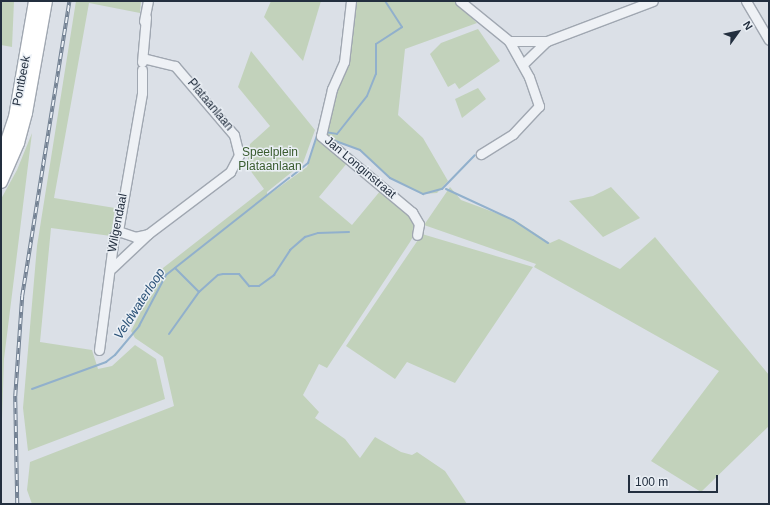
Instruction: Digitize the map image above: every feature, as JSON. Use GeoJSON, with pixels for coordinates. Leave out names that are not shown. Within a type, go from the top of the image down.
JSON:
{"type":"FeatureCollection","features":[{"type":"Feature","properties":{"kind":"highway","name":"Pontbeek"},"geometry":{"type":"LineString","coordinates":[[1,159],[15,117],[35,1]]}},
{"type":"Feature","properties":{"kind":"highway"},"geometry":{"type":"LineString","coordinates":[[1,182],[18,143],[26,113],[46,1]]}},
{"type":"Feature","properties":{"kind":"street","name":"Wilgendaal"},"geometry":{"type":"LineString","coordinates":[[100,350],[112,268],[114,236],[118,231],[140,96],[137,92],[142,70],[148,1]]}},
{"type":"Feature","properties":{"kind":"street","name":"Jan Longinstraat"},"geometry":{"type":"LineString","coordinates":[[351,1],[344,62],[332,89],[321,136],[412,212],[419,224],[417,235]]}},
{"type":"Feature","properties":{"kind":"street"},"geometry":{"type":"LineString","coordinates":[[460,1],[509,41],[522,64],[539,106],[513,134],[481,154]]}},
{"type":"Feature","properties":{"kind":"street"},"geometry":{"type":"LineString","coordinates":[[509,41],[547,41],[653,1]]}},
{"type":"Feature","properties":{"kind":"street"},"geometry":{"type":"LineString","coordinates":[[746,1],[769,40]]}},
{"type":"Feature","properties":{"kind":"street"},"geometry":{"type":"LineString","coordinates":[[522,64],[547,41]]}},
{"type":"Feature","properties":{"kind":"street","name":"Plataanlaan"},"geometry":{"type":"LineString","coordinates":[[112,268],[148,234],[230,172],[237,163],[240,150],[234,135],[175,66],[143,58]]}},
{"type":"Feature","properties":{"kind":"street"},"geometry":{"type":"LineString","coordinates":[[118,231],[136,237],[148,234]]}},
{"type":"Feature","properties":{"kind":"green space"},"geometry":{"type":"Polygon","coordinates":[[[1,1],[14,1],[12,47],[1,45],[1,1]]]}},
{"type":"Feature","properties":{"kind":"green space"},"geometry":{"type":"Polygon","coordinates":[[[76,1],[141,1],[140,13],[89,3],[54,198],[115,208],[111,236],[51,228],[40,342],[92,350],[98,369],[112,366],[135,345],[156,359],[165,399],[28,451],[23,408],[37,246],[76,1]]]}},
{"type":"Feature","properties":{"kind":"green space"},"geometry":{"type":"Polygon","coordinates":[[[271,1],[321,1],[303,61],[264,17],[271,1]]]}},
{"type":"Feature","properties":{"kind":"green space"},"geometry":{"type":"Polygon","coordinates":[[[354,1],[454,1],[477,23],[405,49],[398,115],[423,138],[448,181],[437,193],[423,194],[390,178],[360,150],[323,137],[354,1]]]}},
{"type":"Feature","properties":{"kind":"green space"},"geometry":{"type":"Polygon","coordinates":[[[478,29],[500,61],[459,89],[455,83],[448,87],[430,54],[441,43],[478,29]]]}},
{"type":"Feature","properties":{"kind":"green space","name":"Speelplein Plataanlaan"},"geometry":{"type":"Polygon","coordinates":[[[251,51],[315,130],[303,163],[267,192],[267,196],[307,167],[317,137],[348,162],[319,197],[352,225],[381,190],[415,219],[415,233],[410,242],[327,368],[319,364],[303,395],[319,412],[315,418],[345,439],[360,458],[375,437],[401,452],[412,455],[417,452],[445,471],[467,504],[32,504],[27,490],[30,462],[174,406],[163,357],[135,338],[131,331],[163,268],[264,189],[247,166],[250,144],[270,126],[238,87],[251,51]]]}},
{"type":"Feature","properties":{"kind":"green space"},"geometry":{"type":"Polygon","coordinates":[[[478,88],[486,99],[462,118],[455,99],[478,88]]]}},
{"type":"Feature","properties":{"kind":"green space"},"geometry":{"type":"Polygon","coordinates":[[[32,133],[4,359],[1,449],[1,199],[17,170],[32,133]]]}},
{"type":"Feature","properties":{"kind":"green space"},"geometry":{"type":"Polygon","coordinates":[[[450,187],[461,200],[515,220],[550,243],[559,239],[620,269],[655,237],[769,375],[769,426],[701,492],[651,461],[719,371],[534,267],[536,264],[424,225],[450,187]]]}},
{"type":"Feature","properties":{"kind":"green space"},"geometry":{"type":"Polygon","coordinates":[[[611,187],[640,218],[603,237],[569,201],[593,196],[611,187]]]}},
{"type":"Feature","properties":{"kind":"green space"},"geometry":{"type":"Polygon","coordinates":[[[422,234],[533,267],[455,383],[407,362],[395,379],[346,346],[422,234]]]}},
{"type":"Feature","properties":{"kind":"waterway","name":"Veldwaterloop"},"geometry":{"type":"LineString","coordinates":[[325,132],[337,134],[367,96],[376,74],[376,44],[402,27],[385,1]]}},
{"type":"Feature","properties":{"kind":"waterway","name":"Veldwaterloop"},"geometry":{"type":"LineString","coordinates":[[292,176],[308,163],[318,133]]}},
{"type":"Feature","properties":{"kind":"waterway"},"geometry":{"type":"LineString","coordinates":[[330,139],[360,150],[390,178],[423,194],[442,189],[475,155]]}},
{"type":"Feature","properties":{"kind":"waterway","name":"Veldwaterloop"},"geometry":{"type":"LineString","coordinates":[[32,389],[106,362],[115,355],[139,326],[166,275],[289,178]]}},
{"type":"Feature","properties":{"kind":"waterway"},"geometry":{"type":"LineString","coordinates":[[446,189],[513,220],[548,243]]}},
{"type":"Feature","properties":{"kind":"waterway"},"geometry":{"type":"LineString","coordinates":[[175,268],[199,292],[218,275],[223,274],[239,274],[249,286],[259,286],[274,275],[290,250],[305,237],[318,233],[349,232]]}},
{"type":"Feature","properties":{"kind":"waterway"},"geometry":{"type":"LineString","coordinates":[[169,334],[199,292]]}},
{"type":"Feature","properties":{"kind":"railway"},"geometry":{"type":"LineString","coordinates":[[17,504],[15,396],[22,296],[69,1]]}}]}
